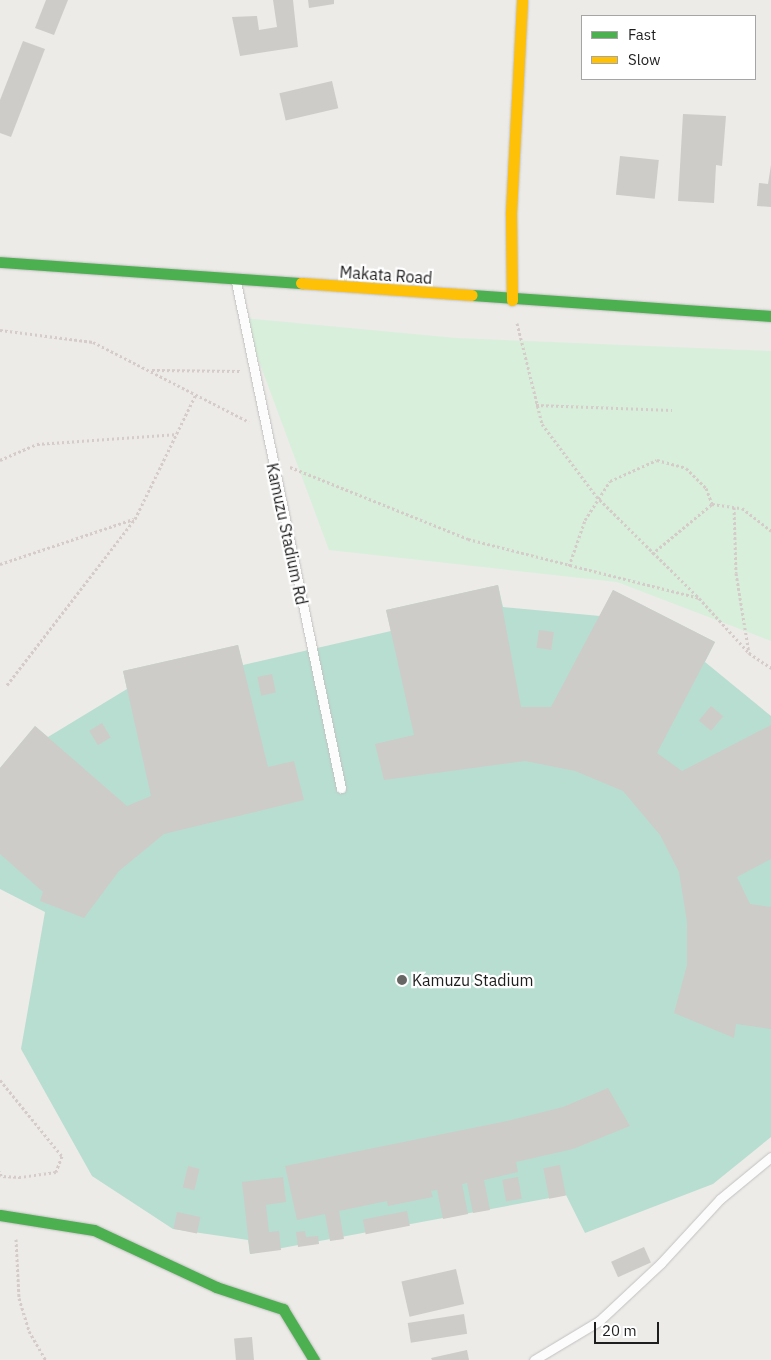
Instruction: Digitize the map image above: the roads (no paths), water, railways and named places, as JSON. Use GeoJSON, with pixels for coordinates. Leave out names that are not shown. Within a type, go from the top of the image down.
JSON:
{"type":"FeatureCollection","features":[{"type":"Feature","properties":{"kind":"main road"},"geometry":{"type":"LineString","coordinates":[[512,300],[511,212],[522,0]]}},
{"type":"Feature","properties":{"kind":"main road","name":"Makata Road"},"geometry":{"type":"LineString","coordinates":[[0,262],[512,300],[771,316]]}},
{"type":"Feature","properties":{"kind":"main road"},"geometry":{"type":"LineString","coordinates":[[0,1215],[14,1214],[94,1230],[216,1287],[283,1309],[314,1360]]}},
{"type":"Feature","properties":{"kind":"lane","name":"Kamuzu Stadium Rd"},"geometry":{"type":"LineString","coordinates":[[236,280],[271,459],[341,788]]}},
{"type":"Feature","properties":{"kind":"lane"},"geometry":{"type":"LineString","coordinates":[[534,1360],[598,1320],[661,1263],[720,1199],[771,1157]]}},
{"type":"Feature","properties":{"kind":"place","name":"Kamuzu Stadium"},"geometry":{"type":"Point","coordinates":[402,980]}}]}
